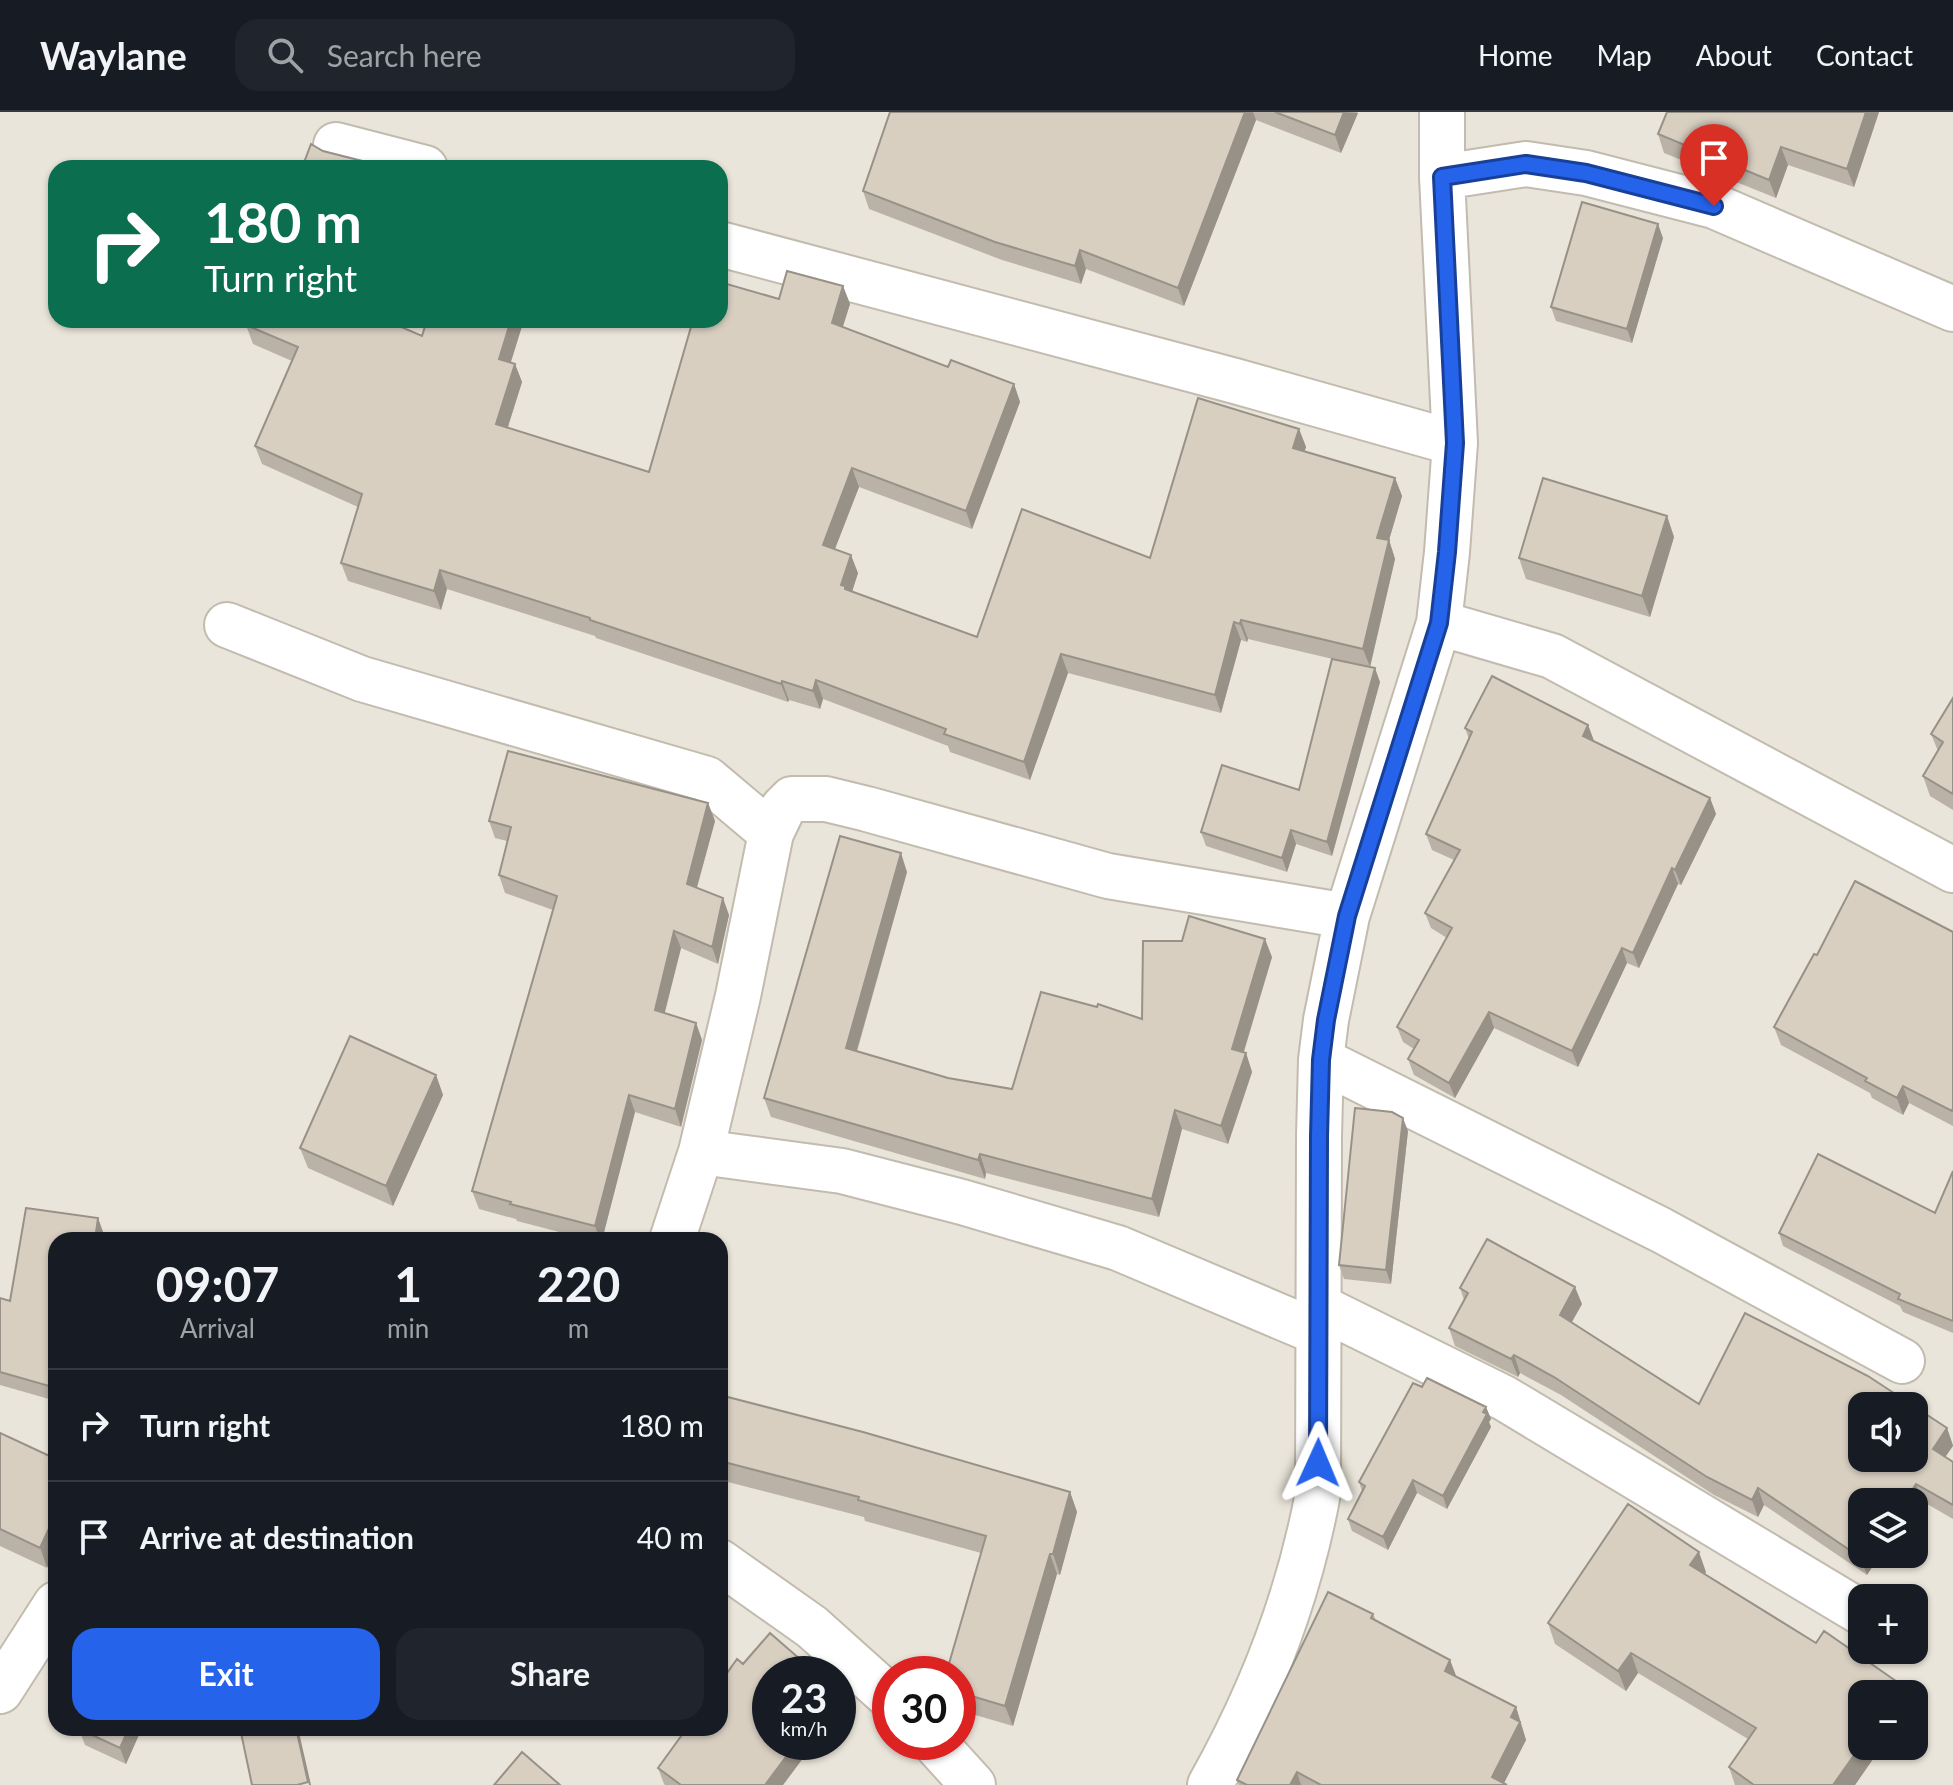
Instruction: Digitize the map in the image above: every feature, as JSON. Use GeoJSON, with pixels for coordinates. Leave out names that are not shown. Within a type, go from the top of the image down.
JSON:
{"type":"FeatureCollection","features":[{"type":"Feature","properties":{"kind":"street"},"geometry":{"type":"LineString","coordinates":[[1210,1785],[1277,1643],[1307,1549],[1318,1493],[1321,1060],[1326,1020],[1347,916],[1439,623],[1455,443],[1442,177],[1442,112]]}},
{"type":"Feature","properties":{"kind":"street"},"geometry":{"type":"LineString","coordinates":[[336,145],[394,160]]}},
{"type":"Feature","properties":{"kind":"street"},"geometry":{"type":"LineString","coordinates":[[1442,177],[1526,164],[1601,176],[1714,206],[1953,309]]}},
{"type":"Feature","properties":{"kind":"street"},"geometry":{"type":"LineString","coordinates":[[728,246],[1455,443]]}},
{"type":"Feature","properties":{"kind":"street"},"geometry":{"type":"LineString","coordinates":[[1439,623],[1552,656],[1953,870]]}},
{"type":"Feature","properties":{"kind":"street"},"geometry":{"type":"LineString","coordinates":[[227,625],[362,679],[707,779],[771,833]]}},
{"type":"Feature","properties":{"kind":"street"},"geometry":{"type":"LineString","coordinates":[[675,1232],[701,1152],[738,996],[771,833],[783,808],[792,799],[826,799],[1108,876],[1347,916]]}},
{"type":"Feature","properties":{"kind":"street"},"geometry":{"type":"LineString","coordinates":[[1321,1060],[1661,1230],[1902,1361]]}},
{"type":"Feature","properties":{"kind":"street"},"geometry":{"type":"LineString","coordinates":[[701,1152],[842,1171],[962,1202],[1118,1248],[1320,1320],[1504,1398],[1848,1605]]}},
{"type":"Feature","properties":{"kind":"street"},"geometry":{"type":"LineString","coordinates":[[728,1568],[812,1627],[872,1681]]}},
{"type":"Feature","properties":{"kind":"street"},"geometry":{"type":"LineString","coordinates":[[0,1691],[48,1616]]}},
{"type":"Feature","properties":{"kind":"street"},"geometry":{"type":"LineString","coordinates":[[950,1760],[973,1785]]}},
{"type":"Feature","properties":{"kind":"shaded area"},"geometry":{"type":"Polygon","coordinates":[[[0,112],[1953,112],[1953,1785],[0,1785],[0,112]]]}},
{"type":"Feature","properties":{"kind":"building"},"geometry":{"type":"Polygon","coordinates":[[[890,112],[1245,112],[1178,288],[1080,250],[1075,266],[995,242],[863,191],[890,112]]]}},
{"type":"Feature","properties":{"kind":"building"},"geometry":{"type":"Polygon","coordinates":[[[1275,112],[1344,112],[1335,135],[1275,112]]]}},
{"type":"Feature","properties":{"kind":"building"},"geometry":{"type":"Polygon","coordinates":[[[1667,112],[1866,112],[1847,169],[1781,147],[1769,180],[1658,134],[1667,112]]]}},
{"type":"Feature","properties":{"kind":"building"},"geometry":{"type":"Polygon","coordinates":[[[311,144],[323,151],[358,160],[305,160],[311,144]]]}},
{"type":"Feature","properties":{"kind":"building"},"geometry":{"type":"Polygon","coordinates":[[[1582,202],[1658,224],[1627,329],[1551,307],[1582,202]]]}},
{"type":"Feature","properties":{"kind":"building"},"geometry":{"type":"Polygon","coordinates":[[[787,271],[843,286],[832,323],[948,367],[951,360],[1014,384],[966,511],[852,468],[823,545],[851,555],[841,585],[845,589],[977,637],[1022,509],[1150,558],[1198,398],[1299,429],[1293,448],[1395,478],[1377,538],[1389,540],[1363,649],[1241,620],[1240,624],[1234,622],[1215,695],[1061,654],[1024,762],[944,734],[946,729],[816,680],[813,691],[782,681],[781,684],[440,570],[434,591],[341,563],[362,494],[255,446],[298,347],[253,328],[404,328],[422,336],[424,328],[509,328],[499,359],[515,364],[496,424],[649,472],[691,328],[728,328],[728,284],[779,299],[787,271]]]}},
{"type":"Feature","properties":{"kind":"building"},"geometry":{"type":"Polygon","coordinates":[[[1543,478],[1667,516],[1642,596],[1519,558],[1543,478]]]}},
{"type":"Feature","properties":{"kind":"building"},"geometry":{"type":"Polygon","coordinates":[[[1332,659],[1375,668],[1327,842],[1291,830],[1282,858],[1201,832],[1222,765],[1299,790],[1332,659]]]}},
{"type":"Feature","properties":{"kind":"building"},"geometry":{"type":"Polygon","coordinates":[[[1492,676],[1588,725],[1583,736],[1710,798],[1675,870],[1672,868],[1633,953],[1622,948],[1572,1051],[1489,1012],[1449,1083],[1408,1059],[1419,1040],[1397,1027],[1452,928],[1425,913],[1460,850],[1426,834],[1472,732],[1465,728],[1492,676]]]}},
{"type":"Feature","properties":{"kind":"building"},"geometry":{"type":"Polygon","coordinates":[[[1953,698],[1953,794],[1923,776],[1943,742],[1931,734],[1953,698]]]}},
{"type":"Feature","properties":{"kind":"building"},"geometry":{"type":"Polygon","coordinates":[[[508,751],[708,803],[687,884],[723,898],[713,944],[712,947],[674,931],[655,1010],[696,1023],[675,1109],[629,1095],[595,1226],[472,1191],[557,896],[499,875],[511,827],[489,821],[508,751]]]}},
{"type":"Feature","properties":{"kind":"building"},"geometry":{"type":"Polygon","coordinates":[[[840,836],[901,853],[846,1048],[948,1078],[1012,1089],[1041,992],[1097,1007],[1098,1004],[1142,1019],[1143,941],[1182,941],[1189,916],[1265,939],[1232,1049],[1246,1053],[1221,1126],[1175,1110],[1152,1199],[980,1154],[978,1160],[764,1098],[840,836]]]}},
{"type":"Feature","properties":{"kind":"building"},"geometry":{"type":"Polygon","coordinates":[[[1855,881],[1953,932],[1952,1111],[1903,1086],[1897,1098],[1774,1027],[1814,954],[1817,955],[1855,881]]]}},
{"type":"Feature","properties":{"kind":"building"},"geometry":{"type":"Polygon","coordinates":[[[350,1036],[436,1075],[386,1186],[300,1148],[350,1036]]]}},
{"type":"Feature","properties":{"kind":"building"},"geometry":{"type":"Polygon","coordinates":[[[1355,1108],[1392,1112],[1403,1118],[1386,1270],[1339,1265],[1355,1108]]]}},
{"type":"Feature","properties":{"kind":"building"},"geometry":{"type":"Polygon","coordinates":[[[1818,1154],[1935,1213],[1953,1171],[1953,1321],[1898,1299],[1900,1294],[1779,1233],[1818,1154]]]}},
{"type":"Feature","properties":{"kind":"building"},"geometry":{"type":"Polygon","coordinates":[[[26,1208],[98,1218],[96,1232],[48,1232],[48,1386],[0,1372],[0,1298],[10,1301],[26,1208]]]}},
{"type":"Feature","properties":{"kind":"building"},"geometry":{"type":"Polygon","coordinates":[[[1487,1239],[1575,1287],[1560,1315],[1699,1404],[1745,1313],[1868,1376],[1893,1392],[1848,1392],[1848,1472],[1928,1472],[1928,1415],[1947,1428],[1933,1449],[1953,1462],[1953,1505],[1928,1488],[1916,1484],[1913,1488],[1848,1488],[1848,1549],[1758,1488],[1752,1500],[1707,1477],[1554,1377],[1514,1355],[1511,1359],[1449,1328],[1468,1293],[1460,1288],[1487,1239]]]}},
{"type":"Feature","properties":{"kind":"building"},"geometry":{"type":"Polygon","coordinates":[[[1427,1378],[1486,1407],[1483,1412],[1487,1414],[1443,1496],[1413,1480],[1383,1537],[1348,1519],[1365,1486],[1359,1482],[1413,1383],[1422,1387],[1427,1378]]]}},
{"type":"Feature","properties":{"kind":"building"},"geometry":{"type":"Polygon","coordinates":[[[728,1397],[863,1432],[1070,1492],[1005,1706],[976,1697],[976,1656],[951,1656],[986,1536],[858,1500],[859,1497],[728,1463],[728,1397]]]}},
{"type":"Feature","properties":{"kind":"building"},"geometry":{"type":"Polygon","coordinates":[[[0,1433],[48,1455],[48,1530],[40,1548],[0,1529],[0,1433]]]}},
{"type":"Feature","properties":{"kind":"building"},"geometry":{"type":"Polygon","coordinates":[[[1628,1504],[1699,1552],[1690,1565],[1816,1643],[1824,1631],[1848,1648],[1848,1664],[1871,1664],[1894,1680],[1848,1680],[1848,1760],[1851,1760],[1833,1785],[1754,1785],[1729,1767],[1756,1728],[1631,1653],[1618,1671],[1548,1623],[1628,1504]]]}},
{"type":"Feature","properties":{"kind":"building"},"geometry":{"type":"Polygon","coordinates":[[[1328,1592],[1373,1614],[1371,1618],[1450,1660],[1445,1671],[1516,1707],[1511,1717],[1520,1722],[1492,1777],[1507,1785],[1321,1785],[1297,1772],[1290,1785],[1247,1785],[1237,1780],[1328,1592]]]}},
{"type":"Feature","properties":{"kind":"building"},"geometry":{"type":"Polygon","coordinates":[[[770,1633],[796,1656],[752,1656],[752,1760],[784,1760],[765,1785],[681,1785],[658,1768],[681,1736],[728,1736],[728,1672],[737,1659],[743,1664],[770,1633]]]}},
{"type":"Feature","properties":{"kind":"building"},"geometry":{"type":"Polygon","coordinates":[[[94,1736],[125,1736],[120,1748],[94,1736]]]}},
{"type":"Feature","properties":{"kind":"building"},"geometry":{"type":"Polygon","coordinates":[[[242,1736],[298,1736],[308,1782],[297,1785],[252,1785],[242,1736]]]}},
{"type":"Feature","properties":{"kind":"building"},"geometry":{"type":"Polygon","coordinates":[[[522,1752],[560,1785],[494,1785],[522,1752]]]}},
{"type":"Feature","properties":{"kind":"route"},"geometry":{"type":"LineString","coordinates":[[1318,1463],[1319,1136],[1321,1060],[1326,1020],[1347,916],[1439,623],[1447,552],[1455,443],[1442,177],[1526,164],[1586,173],[1714,206]]}}]}
